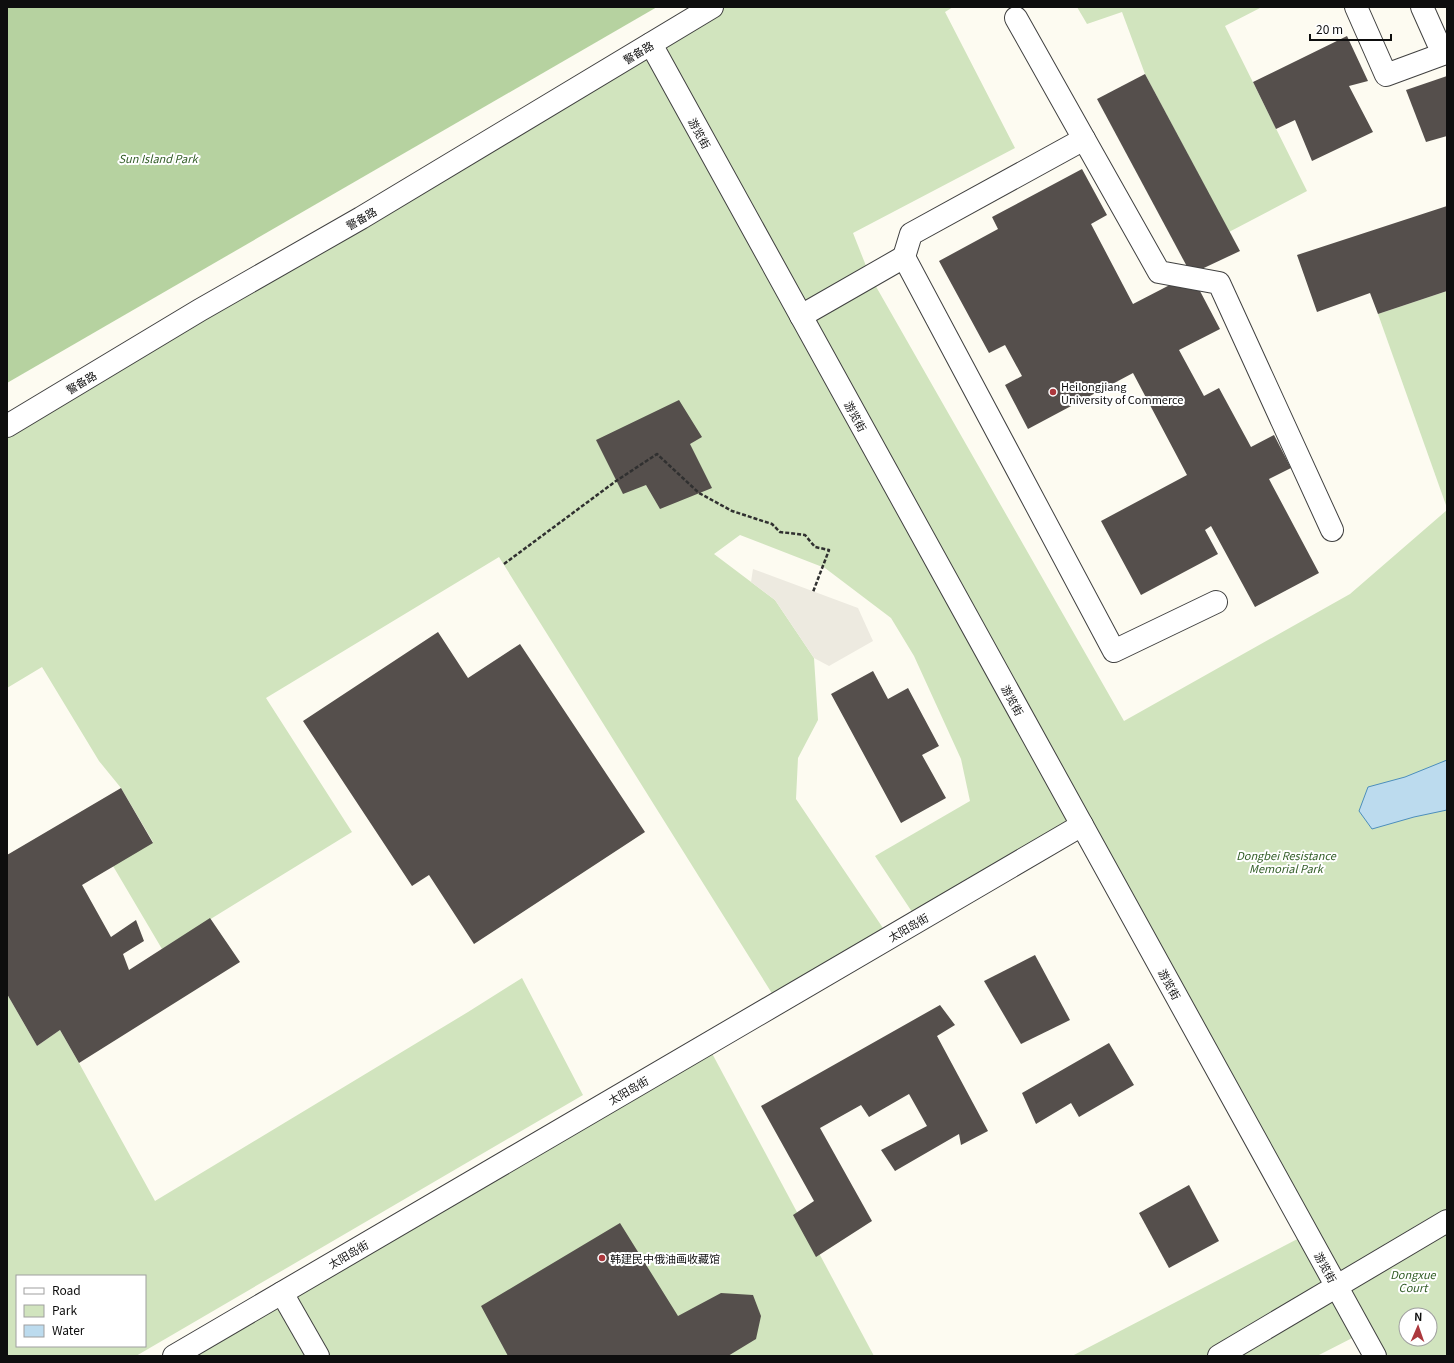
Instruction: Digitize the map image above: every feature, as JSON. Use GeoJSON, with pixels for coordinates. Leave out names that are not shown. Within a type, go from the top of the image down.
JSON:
{"type":"FeatureCollection","features":[{"type":"Feature","properties":{"kind":"street","name":"警备路"},"geometry":{"type":"LineString","coordinates":[[7,426],[200,310],[361,218],[712,7]]}},
{"type":"Feature","properties":{"kind":"street"},"geometry":{"type":"LineString","coordinates":[[1356,7],[1386,76],[1443,54],[1422,7]]}},
{"type":"Feature","properties":{"kind":"street"},"geometry":{"type":"LineString","coordinates":[[1016,18],[1159,272],[1219,283],[1332,530]]}},
{"type":"Feature","properties":{"kind":"street","name":"游览街"},"geometry":{"type":"LineString","coordinates":[[651,44],[1375,1356]]}},
{"type":"Feature","properties":{"kind":"street"},"geometry":{"type":"LineString","coordinates":[[801,316],[904,257],[911,234],[1084,139]]}},
{"type":"Feature","properties":{"kind":"street"},"geometry":{"type":"LineString","coordinates":[[904,257],[1114,651],[1216,602]]}},
{"type":"Feature","properties":{"kind":"street","name":"太阳岛街"},"geometry":{"type":"LineString","coordinates":[[174,1356],[1082,825]]}},
{"type":"Feature","properties":{"kind":"street"},"geometry":{"type":"LineString","coordinates":[[1219,1356],[1447,1221]]}},
{"type":"Feature","properties":{"kind":"street"},"geometry":{"type":"LineString","coordinates":[[282,1293],[318,1356]]}},
{"type":"Feature","properties":{"kind":"path"},"geometry":{"type":"LineString","coordinates":[[504,564],[616,481],[657,454],[699,493],[732,511],[772,524],[780,532],[806,535],[815,547],[829,550],[813,592]]}},
{"type":"Feature","properties":{"kind":"green space","name":"Sun Island Park"},"geometry":{"type":"Polygon","coordinates":[[[7,7],[657,7],[7,383],[7,7]]]}},
{"type":"Feature","properties":{"kind":"green space"},"geometry":{"type":"Polygon","coordinates":[[[713,7],[953,7],[945,12],[1015,148],[853,233],[870,276],[1124,721],[1350,594],[1447,510],[1447,1356],[1375,1356],[1362,1333],[1317,1356],[1072,1356],[1307,1234],[1082,825],[918,921],[875,856],[970,801],[961,759],[914,656],[891,618],[825,568],[740,535],[714,554],[775,600],[814,658],[818,720],[798,758],[796,799],[889,937],[778,1003],[499,557],[266,698],[352,832],[162,949],[113,866],[153,842],[121,788],[99,761],[42,667],[7,688],[7,428],[713,7]]]}},
{"type":"Feature","properties":{"kind":"green space"},"geometry":{"type":"Polygon","coordinates":[[[1077,7],[1262,7],[1225,26],[1307,191],[1229,232],[1145,74],[1122,12],[1087,24],[1077,7]]]}},
{"type":"Feature","properties":{"kind":"green space"},"geometry":{"type":"Polygon","coordinates":[[[1447,291],[1447,508],[1378,314],[1447,291]]]}},
{"type":"Feature","properties":{"kind":"green space"},"geometry":{"type":"Polygon","coordinates":[[[522,978],[583,1095],[136,1356],[7,1356],[7,994],[37,1046],[60,1030],[155,1201],[522,978]]]}},
{"type":"Feature","properties":{"kind":"green space"},"geometry":{"type":"Polygon","coordinates":[[[707,1044],[874,1356],[174,1356],[707,1044]]]}},
{"type":"Feature","properties":{"kind":"shaded area"},"geometry":{"type":"Polygon","coordinates":[[[753,569],[858,608],[873,641],[829,666],[814,658],[775,600],[751,582],[753,569]]]}},
{"type":"Feature","properties":{"kind":"water"},"geometry":{"type":"Polygon","coordinates":[[[1447,760],[1447,810],[1414,817],[1372,829],[1359,811],[1368,787],[1405,777],[1447,760]]]}},
{"type":"Feature","properties":{"kind":"building"},"geometry":{"type":"Polygon","coordinates":[[[1347,36],[1368,81],[1349,86],[1373,132],[1312,161],[1295,120],[1276,129],[1253,82],[1347,36]]]}},
{"type":"Feature","properties":{"kind":"building"},"geometry":{"type":"Polygon","coordinates":[[[1145,74],[1240,251],[1191,274],[1097,99],[1145,74]]]}},
{"type":"Feature","properties":{"kind":"building"},"geometry":{"type":"Polygon","coordinates":[[[1447,76],[1447,136],[1426,142],[1406,90],[1447,76]]]}},
{"type":"Feature","properties":{"kind":"building","name":"Heilongjiang University of Commerce"},"geometry":{"type":"Polygon","coordinates":[[[1082,169],[1107,215],[1091,224],[1133,304],[1191,274],[1220,329],[1179,350],[1204,396],[1219,388],[1251,447],[1274,435],[1291,468],[1269,479],[1319,573],[1255,607],[1211,526],[1205,530],[1218,554],[1141,595],[1101,521],[1187,475],[1133,373],[1028,429],[1005,385],[1022,376],[1005,345],[989,353],[939,261],[998,229],[992,217],[1082,169]]]}},
{"type":"Feature","properties":{"kind":"building"},"geometry":{"type":"Polygon","coordinates":[[[1447,206],[1447,291],[1378,314],[1370,293],[1317,312],[1297,255],[1447,206]]]}},
{"type":"Feature","properties":{"kind":"building"},"geometry":{"type":"Polygon","coordinates":[[[679,400],[702,437],[690,444],[712,488],[660,509],[646,485],[623,494],[596,440],[679,400]]]}},
{"type":"Feature","properties":{"kind":"building"},"geometry":{"type":"Polygon","coordinates":[[[438,632],[468,678],[520,644],[645,832],[474,944],[429,875],[412,886],[303,721],[438,632]]]}},
{"type":"Feature","properties":{"kind":"building"},"geometry":{"type":"Polygon","coordinates":[[[873,671],[888,699],[908,688],[939,746],[922,755],[946,798],[901,823],[831,694],[873,671]]]}},
{"type":"Feature","properties":{"kind":"building"},"geometry":{"type":"Polygon","coordinates":[[[121,788],[153,843],[82,885],[111,937],[136,920],[144,941],[123,954],[129,970],[210,918],[240,962],[79,1063],[60,1030],[37,1046],[7,994],[7,855],[121,788]]]}},
{"type":"Feature","properties":{"kind":"building"},"geometry":{"type":"Polygon","coordinates":[[[1035,955],[1070,1020],[1021,1044],[984,981],[1035,955]]]}},
{"type":"Feature","properties":{"kind":"building"},"geometry":{"type":"Polygon","coordinates":[[[940,1005],[955,1025],[937,1036],[988,1131],[961,1145],[959,1134],[895,1171],[881,1150],[927,1126],[909,1094],[869,1117],[861,1105],[820,1128],[872,1221],[816,1257],[793,1215],[814,1201],[761,1106],[940,1005]]]}},
{"type":"Feature","properties":{"kind":"building"},"geometry":{"type":"Polygon","coordinates":[[[1109,1043],[1134,1085],[1079,1117],[1071,1103],[1036,1124],[1022,1093],[1109,1043]]]}},
{"type":"Feature","properties":{"kind":"building"},"geometry":{"type":"Polygon","coordinates":[[[1189,1185],[1219,1241],[1169,1268],[1139,1213],[1189,1185]]]}},
{"type":"Feature","properties":{"kind":"building","name":"韩建民中俄油画收藏馆"},"geometry":{"type":"Polygon","coordinates":[[[620,1223],[678,1316],[721,1293],[753,1295],[761,1316],[756,1339],[728,1356],[508,1356],[481,1306],[620,1223]]]}},
{"type":"Feature","properties":{"kind":"place","name":"Heilongjiang University of Commerce"},"geometry":{"type":"Point","coordinates":[1053,392]}},
{"type":"Feature","properties":{"kind":"place","name":"韩建民中俄油画收藏馆"},"geometry":{"type":"Point","coordinates":[602,1258]}},
{"type":"Feature","properties":{"kind":"park label","name":"Dongbei Resistance Memorial Park"},"geometry":{"type":"Point","coordinates":[1286,861]}},
{"type":"Feature","properties":{"kind":"park label","name":"Dongxue Court"},"geometry":{"type":"Point","coordinates":[1413,1280]}}]}
